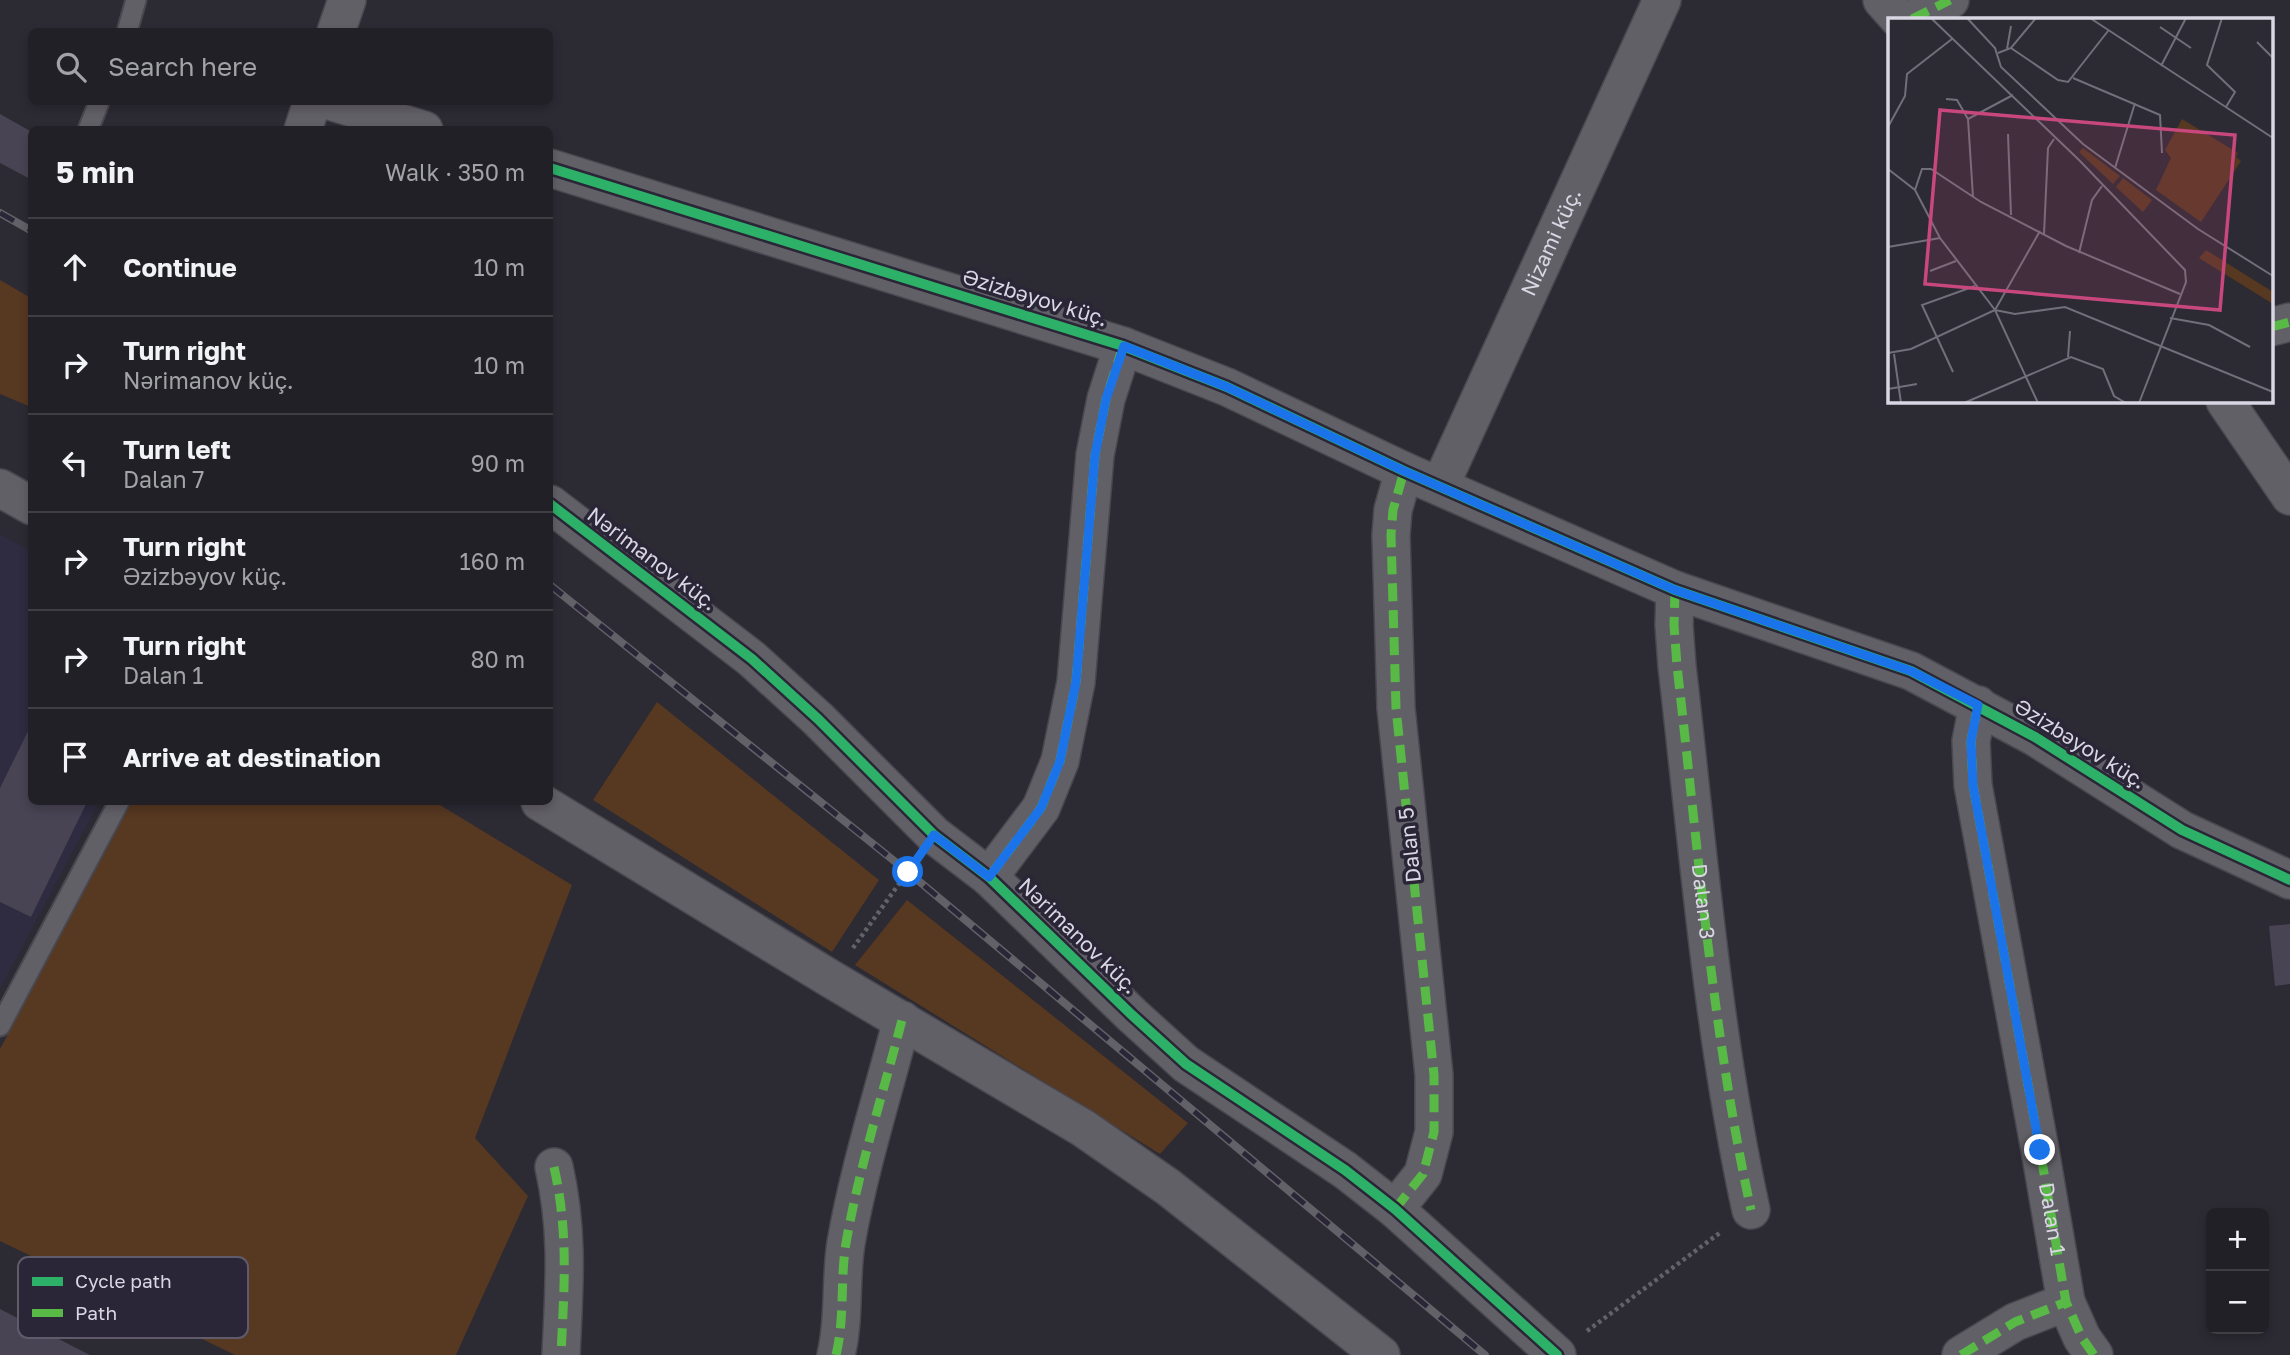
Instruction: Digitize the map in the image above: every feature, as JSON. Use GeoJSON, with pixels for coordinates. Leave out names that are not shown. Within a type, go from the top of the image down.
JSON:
{"type":"FeatureCollection","features":[{"type":"Feature","properties":{"kind":"street"},"geometry":{"type":"LineString","coordinates":[[337,28],[347,0]]}},
{"type":"Feature","properties":{"kind":"street","name":"Nizami küç."},"geometry":{"type":"LineString","coordinates":[[1440,486],[1662,0]]}},
{"type":"Feature","properties":{"kind":"street"},"geometry":{"type":"LineString","coordinates":[[1882,0],[1898,18]]}},
{"type":"Feature","properties":{"kind":"street"},"geometry":{"type":"LineString","coordinates":[[1914,18],[1950,0]]}},
{"type":"Feature","properties":{"kind":"street"},"geometry":{"type":"LineString","coordinates":[[304,126],[311,105]]}},
{"type":"Feature","properties":{"kind":"street"},"geometry":{"type":"LineString","coordinates":[[343,105],[411,126]]}},
{"type":"Feature","properties":{"kind":"street","name":"Əzizbəyov küç."},"geometry":{"type":"LineString","coordinates":[[553,169],[1124,346],[1227,387],[1404,471],[1675,590],[1911,671],[2075,760],[2182,830],[2290,880]]}},
{"type":"Feature","properties":{"kind":"street"},"geometry":{"type":"LineString","coordinates":[[2272,327],[2290,322]]}},
{"type":"Feature","properties":{"kind":"street"},"geometry":{"type":"LineString","coordinates":[[989,877],[1041,808],[1060,761],[1076,682],[1095,455],[1106,399],[1124,346]]}},
{"type":"Feature","properties":{"kind":"street"},"geometry":{"type":"LineString","coordinates":[[2226,402],[2290,496]]}},
{"type":"Feature","properties":{"kind":"street","name":"Dalan 5"},"geometry":{"type":"LineString","coordinates":[[1395,1209],[1423,1174],[1434,1132],[1434,1075],[1396,708],[1391,535],[1393,510],[1404,471]]}},
{"type":"Feature","properties":{"kind":"street"},"geometry":{"type":"LineString","coordinates":[[0,488],[28,504]]}},
{"type":"Feature","properties":{"kind":"street","name":"Nərimanov küç."},"geometry":{"type":"LineString","coordinates":[[553,507],[752,659],[818,719],[934,835],[989,877],[1186,1064],[1345,1170],[1395,1209],[1556,1355]]}},
{"type":"Feature","properties":{"kind":"street","name":"Dalan 3"},"geometry":{"type":"LineString","coordinates":[[1675,590],[1677,666],[1719,1034],[1738,1153],[1751,1210]]}},
{"type":"Feature","properties":{"kind":"street","name":"Dalan 1"},"geometry":{"type":"LineString","coordinates":[[1978,705],[1971,741],[1973,785],[2066,1302],[2082,1338],[2094,1355]]}},
{"type":"Feature","properties":{"kind":"street"},"geometry":{"type":"LineString","coordinates":[[545,805],[1083,1128],[1168,1187],[1381,1355]]}},
{"type":"Feature","properties":{"kind":"street"},"geometry":{"type":"LineString","coordinates":[[836,1355],[843,1307],[845,1247],[902,1020]]}},
{"type":"Feature","properties":{"kind":"street"},"geometry":{"type":"LineString","coordinates":[[554,1167],[562,1203],[566,1255],[561,1355]]}},
{"type":"Feature","properties":{"kind":"street"},"geometry":{"type":"LineString","coordinates":[[1961,1355],[2015,1322],[2066,1302]]}},
{"type":"Feature","properties":{"kind":"lane"},"geometry":{"type":"LineString","coordinates":[[128,28],[136,0]]}},
{"type":"Feature","properties":{"kind":"lane"},"geometry":{"type":"LineString","coordinates":[[90,126],[98,105]]}},
{"type":"Feature","properties":{"kind":"lane"},"geometry":{"type":"LineString","coordinates":[[0,1026],[117,805]]}},
{"type":"Feature","properties":{"kind":"path"},"geometry":{"type":"LineString","coordinates":[[831,979],[934,835]]}},
{"type":"Feature","properties":{"kind":"path"},"geometry":{"type":"LineString","coordinates":[[1556,1355],[1751,1210]]}},
{"type":"Feature","properties":{"kind":"shaded area"},"geometry":{"type":"Polygon","coordinates":[[[0,280],[28,296],[28,406],[0,394],[0,280]]]}},
{"type":"Feature","properties":{"kind":"shaded area"},"geometry":{"type":"Polygon","coordinates":[[[0,534],[28,549],[28,805],[97,805],[0,989],[0,534]]]}},
{"type":"Feature","properties":{"kind":"shaded area"},"geometry":{"type":"Polygon","coordinates":[[[657,702],[879,880],[832,952],[593,800],[657,702]]]}},
{"type":"Feature","properties":{"kind":"shaded area"},"geometry":{"type":"Polygon","coordinates":[[[130,805],[440,805],[572,885],[475,1138],[528,1196],[456,1355],[235,1355],[200,1338],[248,1338],[248,1257],[33,1257],[0,1241],[0,1049],[130,805]]]}},
{"type":"Feature","properties":{"kind":"shaded area"},"geometry":{"type":"Polygon","coordinates":[[[907,900],[1188,1123],[1160,1154],[855,965],[907,900]]]}},
{"type":"Feature","properties":{"kind":"building"},"geometry":{"type":"Polygon","coordinates":[[[0,114],[28,130],[28,178],[0,163],[0,114]]]}},
{"type":"Feature","properties":{"kind":"building"},"geometry":{"type":"Polygon","coordinates":[[[28,731],[28,805],[86,805],[31,917],[0,902],[0,788],[28,731]]]}},
{"type":"Feature","properties":{"kind":"building"},"geometry":{"type":"Polygon","coordinates":[[[2290,924],[2290,984],[2275,986],[2269,926],[2290,924]]]}},
{"type":"Feature","properties":{"kind":"building"},"geometry":{"type":"Polygon","coordinates":[[[0,1309],[18,1318],[18,1338],[57,1338],[90,1355],[0,1355],[0,1309]]]}},
{"type":"Feature","properties":{"kind":"railway"},"geometry":{"type":"LineString","coordinates":[[0,213],[28,229]]}},
{"type":"Feature","properties":{"kind":"railway"},"geometry":{"type":"LineString","coordinates":[[553,587],[908,872],[1485,1355]]}},
{"type":"Feature","properties":{"kind":"marked path"},"geometry":{"type":"LineString","coordinates":[[1914,18],[1950,0]]}},
{"type":"Feature","properties":{"kind":"marked path"},"geometry":{"type":"LineString","coordinates":[[2272,327],[2290,322]]}},
{"type":"Feature","properties":{"kind":"marked path"},"geometry":{"type":"LineString","coordinates":[[989,877],[1041,808],[1060,761],[1076,682],[1095,455],[1106,399],[1123,346]]}},
{"type":"Feature","properties":{"kind":"marked path"},"geometry":{"type":"LineString","coordinates":[[1395,1209],[1423,1174],[1434,1132],[1434,1075],[1396,708],[1391,535],[1393,510],[1404,471]]}},
{"type":"Feature","properties":{"kind":"marked path"},"geometry":{"type":"LineString","coordinates":[[1675,590],[1677,666],[1707,939],[1737,1143],[1751,1210]]}},
{"type":"Feature","properties":{"kind":"marked path"},"geometry":{"type":"LineString","coordinates":[[1978,705],[1971,741],[1973,785],[2066,1302],[2082,1338],[2094,1355]]}},
{"type":"Feature","properties":{"kind":"marked path"},"geometry":{"type":"LineString","coordinates":[[836,1355],[841,1327],[844,1257],[851,1215],[902,1020]]}},
{"type":"Feature","properties":{"kind":"marked path"},"geometry":{"type":"LineString","coordinates":[[554,1167],[564,1238],[561,1355]]}},
{"type":"Feature","properties":{"kind":"marked path"},"geometry":{"type":"LineString","coordinates":[[1961,1355],[2015,1322],[2066,1302]]}},
{"type":"Feature","properties":{"kind":"cycle path"},"geometry":{"type":"LineString","coordinates":[[553,169],[1123,346],[1227,387],[1404,471],[1675,590],[1911,671],[2035,737],[2182,830],[2290,880]]}},
{"type":"Feature","properties":{"kind":"cycle path"},"geometry":{"type":"LineString","coordinates":[[553,506],[752,659],[818,719],[934,835],[989,877],[1186,1064],[1345,1170],[1395,1209],[1557,1355]]}},
{"type":"Feature","properties":{"kind":"route"},"geometry":{"type":"LineString","coordinates":[[908,872],[934,835],[989,877],[1041,808],[1060,761],[1076,682],[1095,455],[1106,399],[1124,346],[1227,387],[1404,471],[1675,590],[1911,671],[1978,705],[1971,741],[1973,785],[2040,1150]]}}]}
